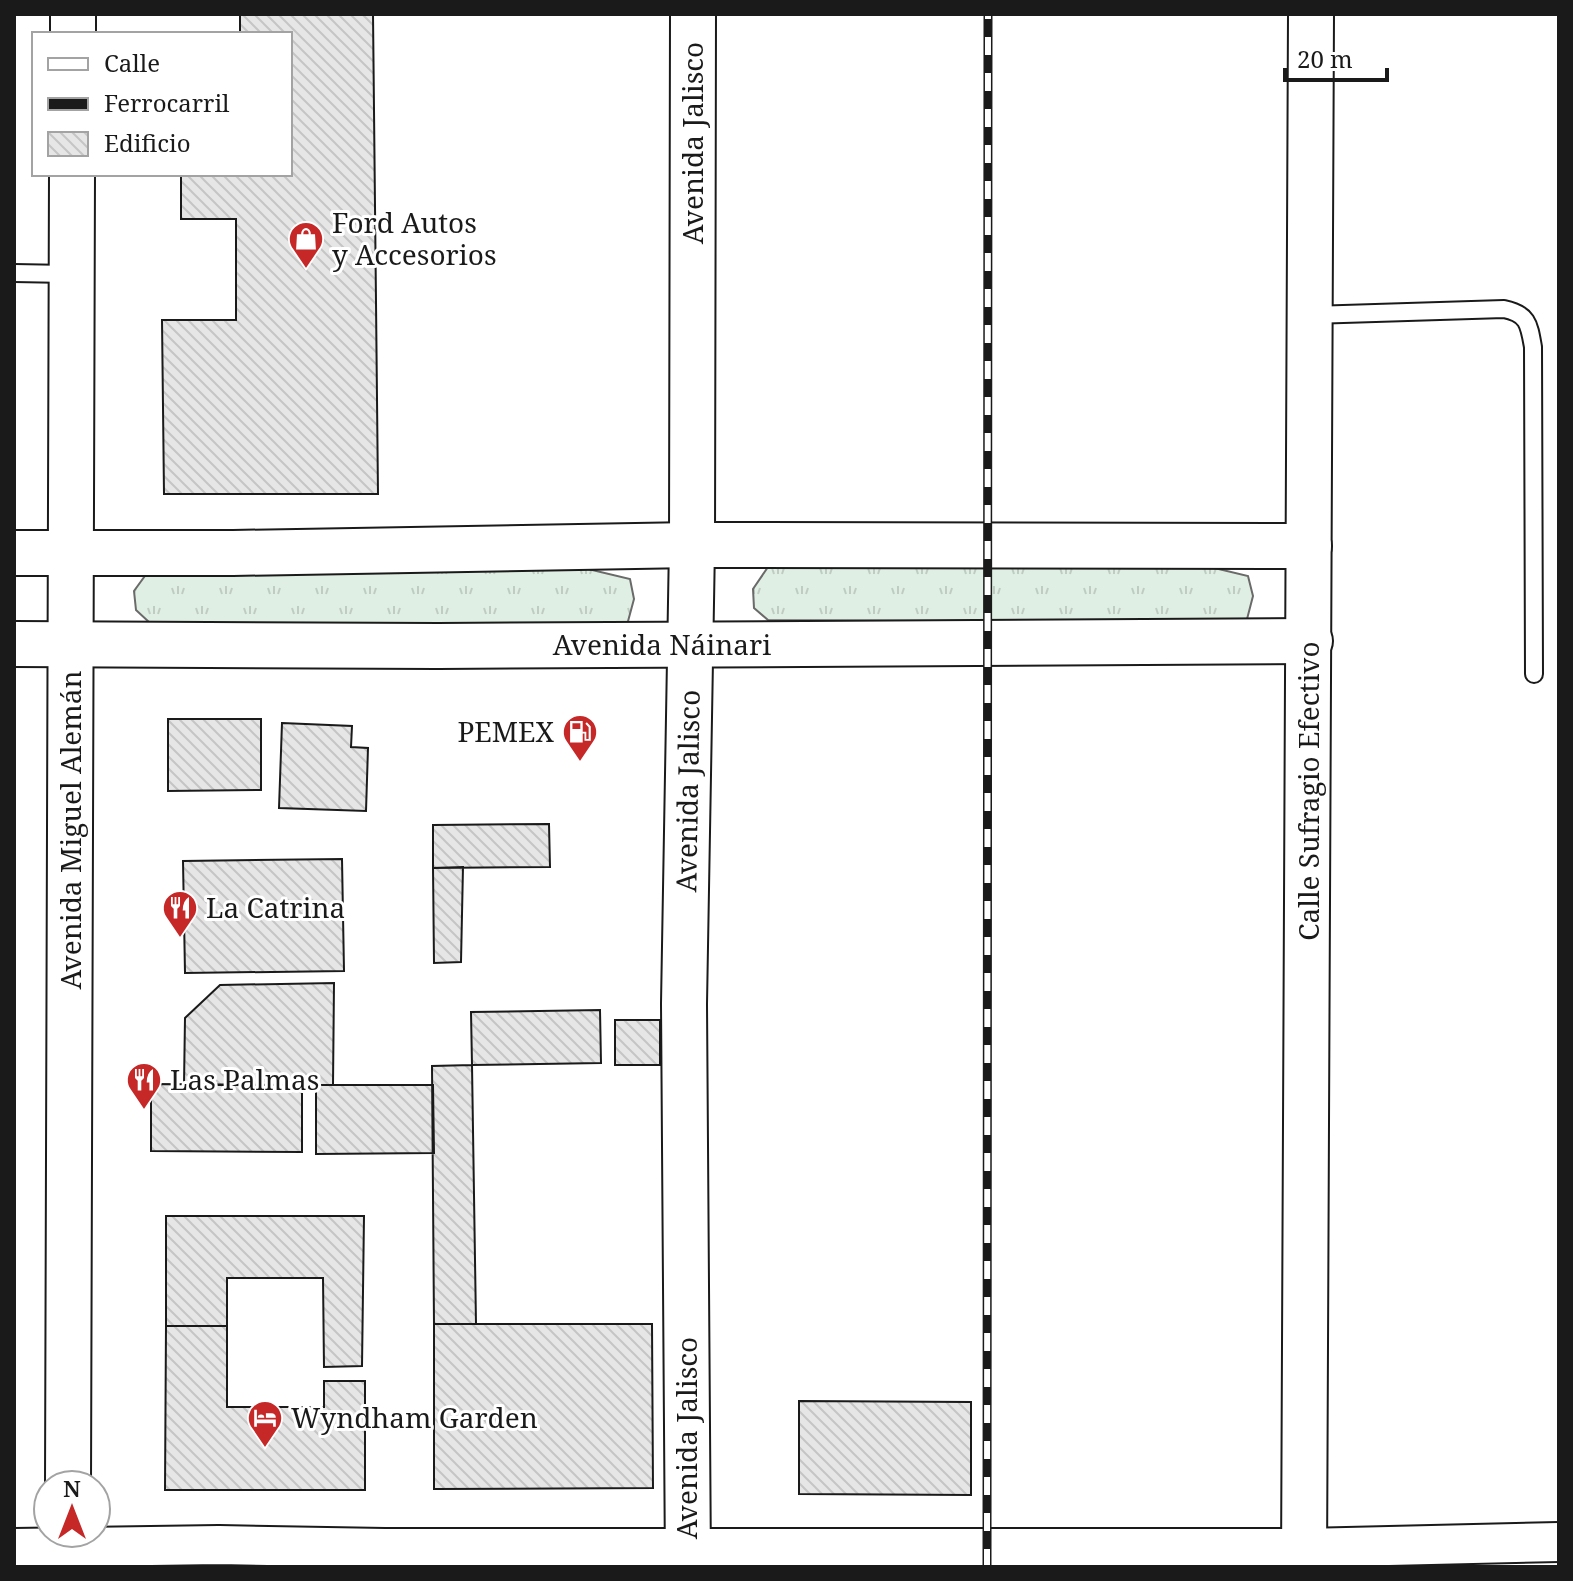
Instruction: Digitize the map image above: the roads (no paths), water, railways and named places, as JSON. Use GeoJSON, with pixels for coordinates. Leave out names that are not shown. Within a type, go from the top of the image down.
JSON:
{"type":"FeatureCollection","features":[{"type":"Feature","properties":{"kind":"main road","name":"Avenida Jalisco"},"geometry":{"type":"LineString","coordinates":[[688,1557],[684,1004],[692,545],[693,14]]}},
{"type":"Feature","properties":{"kind":"main road","name":"Calle Sufragio Efectivo"},"geometry":{"type":"LineString","coordinates":[[1304,1557],[1311,14]]}},
{"type":"Feature","properties":{"kind":"main road","name":"Avenida Miguel Alemán"},"geometry":{"type":"LineString","coordinates":[[68,1469],[72,176]]}},
{"type":"Feature","properties":{"kind":"main road"},"geometry":{"type":"LineString","coordinates":[[14,553],[233,553],[692,545],[1309,546]]}},
{"type":"Feature","properties":{"kind":"main road","name":"Avenida Náinari"},"geometry":{"type":"LineString","coordinates":[[14,644],[1310,641]]}},
{"type":"Feature","properties":{"kind":"street"},"geometry":{"type":"LineString","coordinates":[[112,1548],[219,1545],[385,1557],[1304,1557],[1559,1542]]}},
{"type":"Feature","properties":{"kind":"lane"},"geometry":{"type":"LineString","coordinates":[[14,273],[72,274]]}},
{"type":"Feature","properties":{"kind":"lane"},"geometry":{"type":"LineString","coordinates":[[1310,315],[1504,309],[1517,312],[1524,318],[1533,347],[1534,674]]}},
{"type":"Feature","properties":{"kind":"railway"},"geometry":{"type":"LineString","coordinates":[[987,1567],[988,14]]}},
{"type":"Feature","properties":{"kind":"place","name":"Ford Autos y Accesorios"},"geometry":{"type":"Point","coordinates":[306,270]}},
{"type":"Feature","properties":{"kind":"place","name":"PEMEX"},"geometry":{"type":"Point","coordinates":[580,763]}},
{"type":"Feature","properties":{"kind":"place","name":"La Catrina"},"geometry":{"type":"Point","coordinates":[180,939]}},
{"type":"Feature","properties":{"kind":"place","name":"Las Palmas"},"geometry":{"type":"Point","coordinates":[144,1111]}},
{"type":"Feature","properties":{"kind":"place","name":"Wyndham Garden"},"geometry":{"type":"Point","coordinates":[265,1449]}}]}
